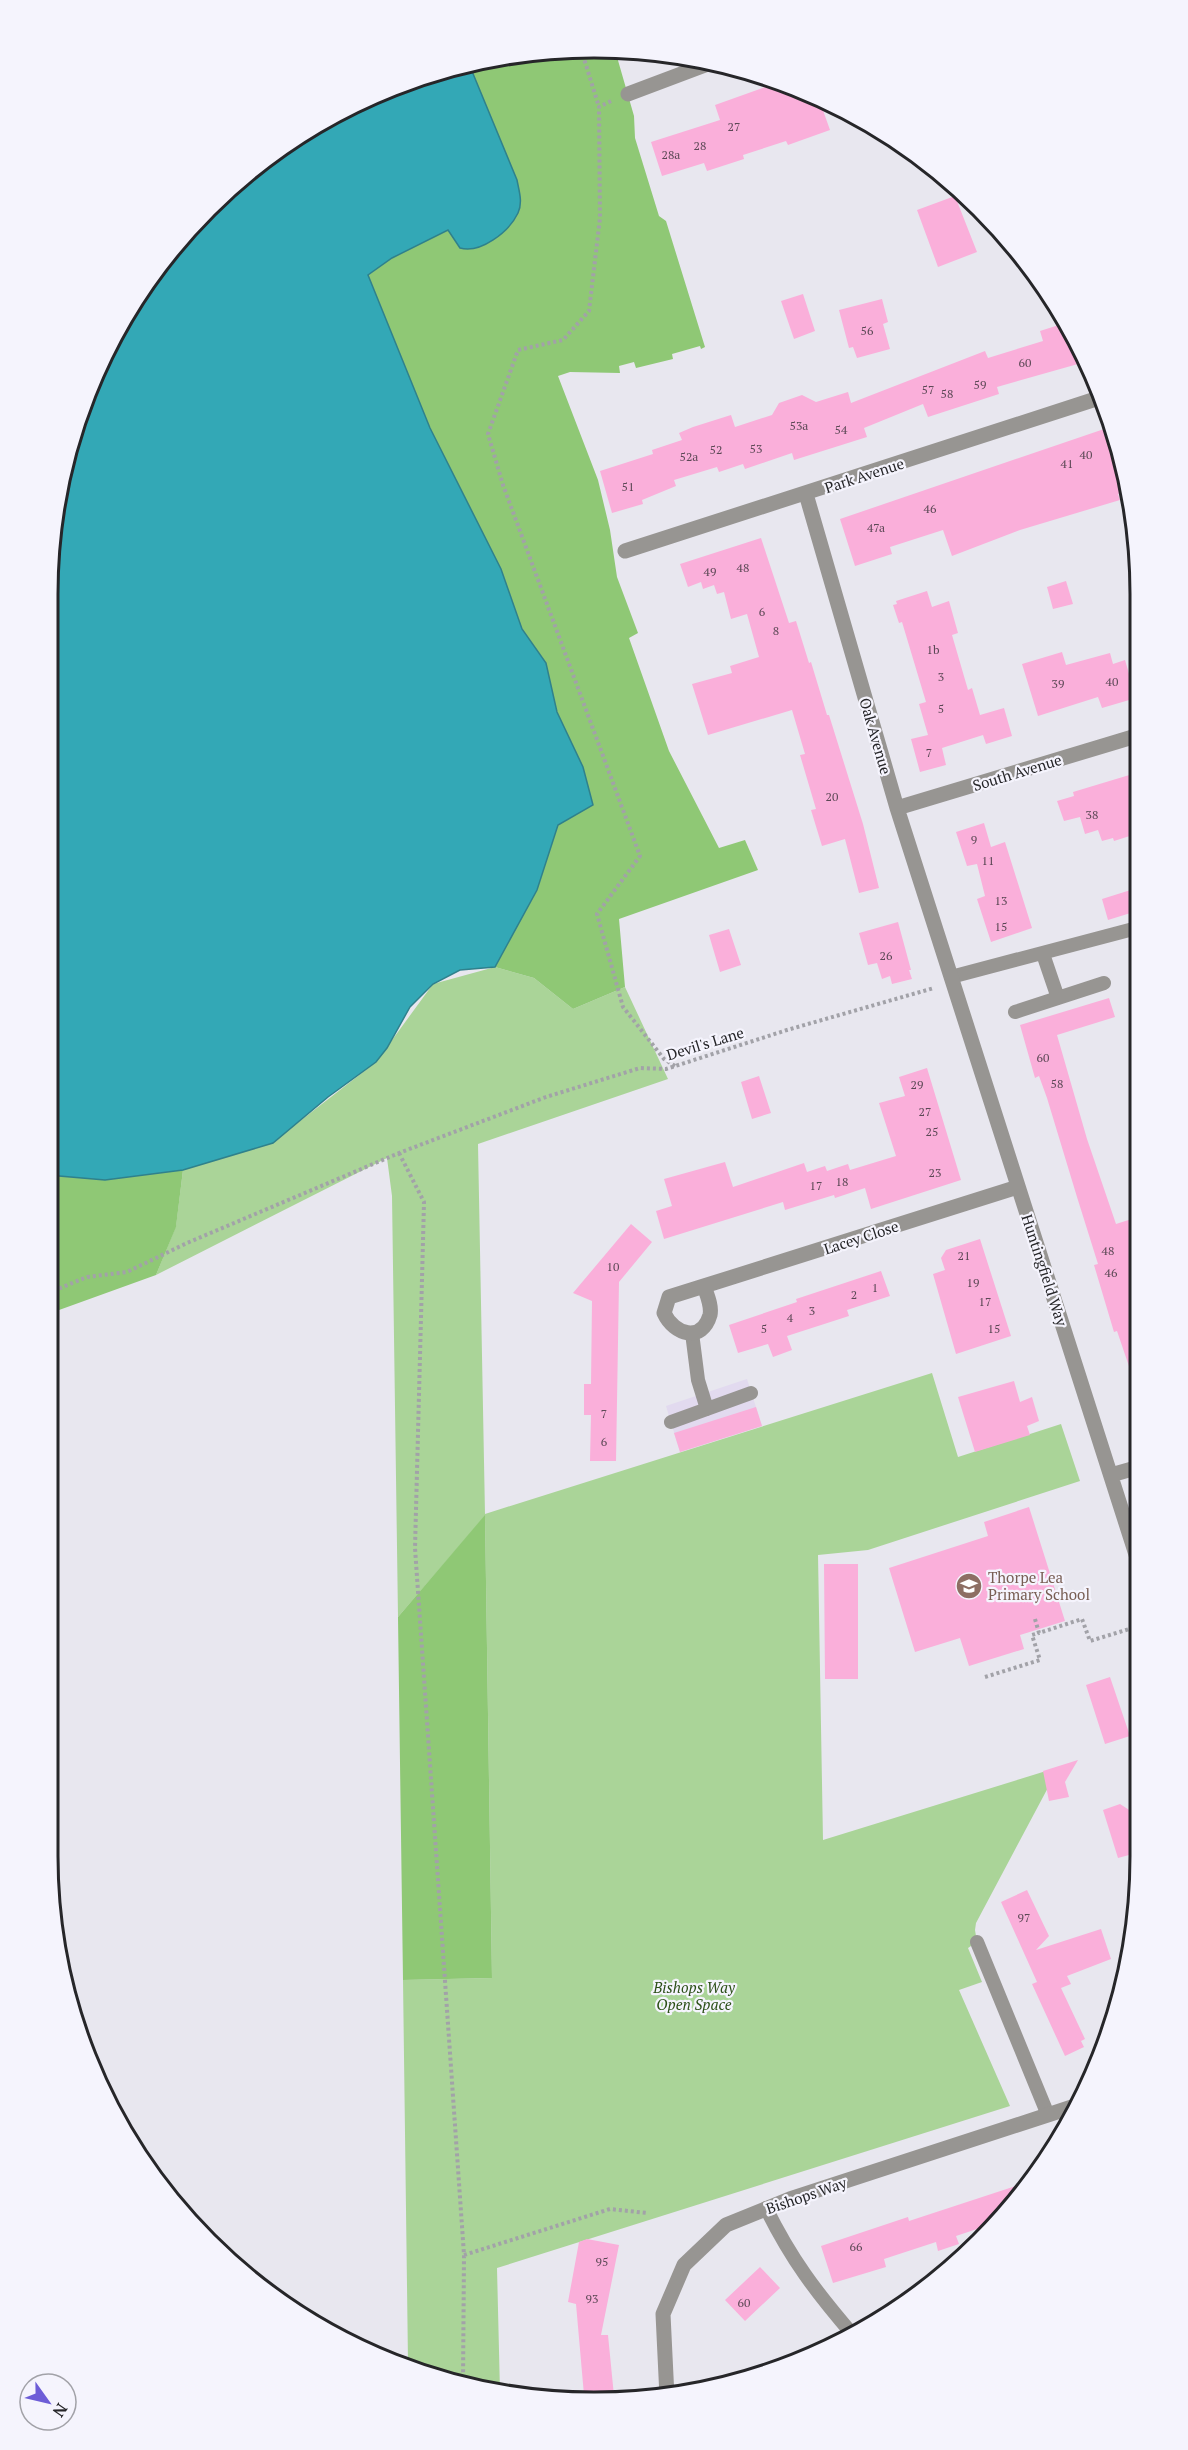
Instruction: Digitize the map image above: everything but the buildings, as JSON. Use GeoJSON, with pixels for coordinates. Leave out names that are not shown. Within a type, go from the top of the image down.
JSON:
{"type":"FeatureCollection","features":[{"type":"Feature","properties":{"kind":"street"},"geometry":{"type":"LineString","coordinates":[[628,94],[696,69]]}},
{"type":"Feature","properties":{"kind":"street","name":"Park Avenue"},"geometry":{"type":"LineString","coordinates":[[626,551],[1093,401]]}},
{"type":"Feature","properties":{"kind":"street","name":"Oak Avenue"},"geometry":{"type":"LineString","coordinates":[[806,494],[897,808],[952,980]]}},
{"type":"Feature","properties":{"kind":"street","name":"South Avenue"},"geometry":{"type":"LineString","coordinates":[[897,808],[1130,738]]}},
{"type":"Feature","properties":{"kind":"street","name":"Huntingfield Way"},"geometry":{"type":"LineString","coordinates":[[952,980],[1130,1535]]}},
{"type":"Feature","properties":{"kind":"street","name":"Lacey Close"},"geometry":{"type":"LineString","coordinates":[[692,1333],[680,1332],[669,1324],[664,1313],[669,1298],[1018,1187]]}},
{"type":"Feature","properties":{"kind":"street"},"geometry":{"type":"LineString","coordinates":[[692,1333],[703,1327],[710,1314],[709,1300],[704,1286]]}},
{"type":"Feature","properties":{"kind":"street"},"geometry":{"type":"LineString","coordinates":[[1111,1475],[1130,1470]]}},
{"type":"Feature","properties":{"kind":"street","name":"Bishops Way"},"geometry":{"type":"LineString","coordinates":[[666,2387],[663,2314],[684,2265],[726,2225],[766,2208],[1066,2109]]}},
{"type":"Feature","properties":{"kind":"lane"},"geometry":{"type":"LineString","coordinates":[[952,980],[1130,930]]}},
{"type":"Feature","properties":{"kind":"lane"},"geometry":{"type":"LineString","coordinates":[[1043,954],[1058,998]]}},
{"type":"Feature","properties":{"kind":"lane"},"geometry":{"type":"LineString","coordinates":[[1015,1012],[1104,983]]}},
{"type":"Feature","properties":{"kind":"lane"},"geometry":{"type":"LineString","coordinates":[[692,1333],[698,1380],[707,1409]]}},
{"type":"Feature","properties":{"kind":"lane"},"geometry":{"type":"LineString","coordinates":[[671,1422],[752,1393]]}},
{"type":"Feature","properties":{"kind":"lane"},"geometry":{"type":"LineString","coordinates":[[977,1942],[1048,2115]]}},
{"type":"Feature","properties":{"kind":"lane"},"geometry":{"type":"LineString","coordinates":[[766,2208],[795,2262],[814,2289],[847,2328]]}},
{"type":"Feature","properties":{"kind":"path"},"geometry":{"type":"LineString","coordinates":[[584,59],[599,107],[600,218],[589,311],[563,340],[518,350],[488,434],[503,485],[640,856],[597,914],[623,1007],[664,1059],[675,1066]]}},
{"type":"Feature","properties":{"kind":"path"},"geometry":{"type":"LineString","coordinates":[[599,107],[628,94]]}},
{"type":"Feature","properties":{"kind":"path","name":"Devil's Lane"},"geometry":{"type":"LineString","coordinates":[[58,1289],[87,1277],[127,1272],[187,1242],[399,1152],[546,1097],[640,1068],[666,1069],[952,980]]}},
{"type":"Feature","properties":{"kind":"path"},"geometry":{"type":"LineString","coordinates":[[399,1152],[424,1202],[415,1548],[464,2255],[463,2375]]}},
{"type":"Feature","properties":{"kind":"path"},"geometry":{"type":"LineString","coordinates":[[1035,1619],[1039,1633]]}},
{"type":"Feature","properties":{"kind":"path"},"geometry":{"type":"LineString","coordinates":[[984,1677],[1040,1660],[1032,1635],[1082,1619],[1090,1641],[1130,1629]]}},
{"type":"Feature","properties":{"kind":"path"},"geometry":{"type":"LineString","coordinates":[[464,2255],[610,2209],[647,2213]]}},
{"type":"Feature","properties":{"kind":"shaded area"},"geometry":{"type":"Polygon","coordinates":[[[747,1379],[762,1426],[680,1452],[666,1406],[747,1379]]]}},
{"type":"Feature","properties":{"kind":"green space"},"geometry":{"type":"Polygon","coordinates":[[[594,58],[618,59],[634,116],[635,138],[659,216],[666,221],[705,347],[701,349],[700,346],[672,354],[673,359],[636,368],[634,362],[619,366],[620,373],[570,372],[558,376],[598,480],[610,530],[617,577],[638,633],[629,638],[669,751],[719,848],[745,840],[758,870],[619,919],[625,987],[573,1009],[534,978],[495,967],[537,890],[558,824],[593,805],[583,767],[557,712],[546,663],[522,629],[501,569],[430,428],[368,275],[392,258],[448,230],[467,74],[524,63],[594,58]]]}},
{"type":"Feature","properties":{"kind":"green space","name":"Bishops Way Open Space"},"geometry":{"type":"Polygon","coordinates":[[[495,967],[534,978],[573,1009],[625,987],[668,1079],[478,1144],[485,1514],[932,1373],[958,1457],[1061,1424],[1080,1481],[868,1550],[818,1555],[823,1840],[1059,1767],[976,1923],[977,1942],[968,1948],[982,1982],[959,1990],[1010,2106],[497,2268],[500,2383],[455,2373],[408,2358],[403,1980],[492,1978],[485,1516],[398,1617],[392,1196],[387,1158],[156,1275],[176,1226],[183,1170],[273,1142],[376,1062],[433,984],[495,967]]]}},
{"type":"Feature","properties":{"kind":"green space"},"geometry":{"type":"Polygon","coordinates":[[[183,1170],[176,1227],[156,1275],[58,1310],[58,1176],[105,1180],[183,1170]]]}},
{"type":"Feature","properties":{"kind":"green space"},"geometry":{"type":"Polygon","coordinates":[[[485,1515],[492,1978],[403,1980],[398,1617],[485,1515]]]}},
{"type":"Feature","properties":{"kind":"water"},"geometry":{"type":"Polygon","coordinates":[[[473,73],[517,180],[520,192],[518,213],[501,234],[485,245],[468,249],[460,248],[448,230],[392,258],[368,275],[430,428],[501,569],[522,629],[546,663],[557,712],[583,767],[593,805],[558,825],[537,890],[495,967],[460,970],[433,984],[410,1007],[387,1048],[376,1062],[328,1097],[273,1143],[183,1170],[105,1180],[58,1176],[58,594],[63,524],[77,455],[87,422],[114,357],[149,296],[191,241],[241,191],[296,149],[357,114],[422,87],[473,73]]]}},
{"type":"Feature","properties":{"kind":"place","name":"Thorpe Lea Primary School"},"geometry":{"type":"Point","coordinates":[969,1586]}}]}
